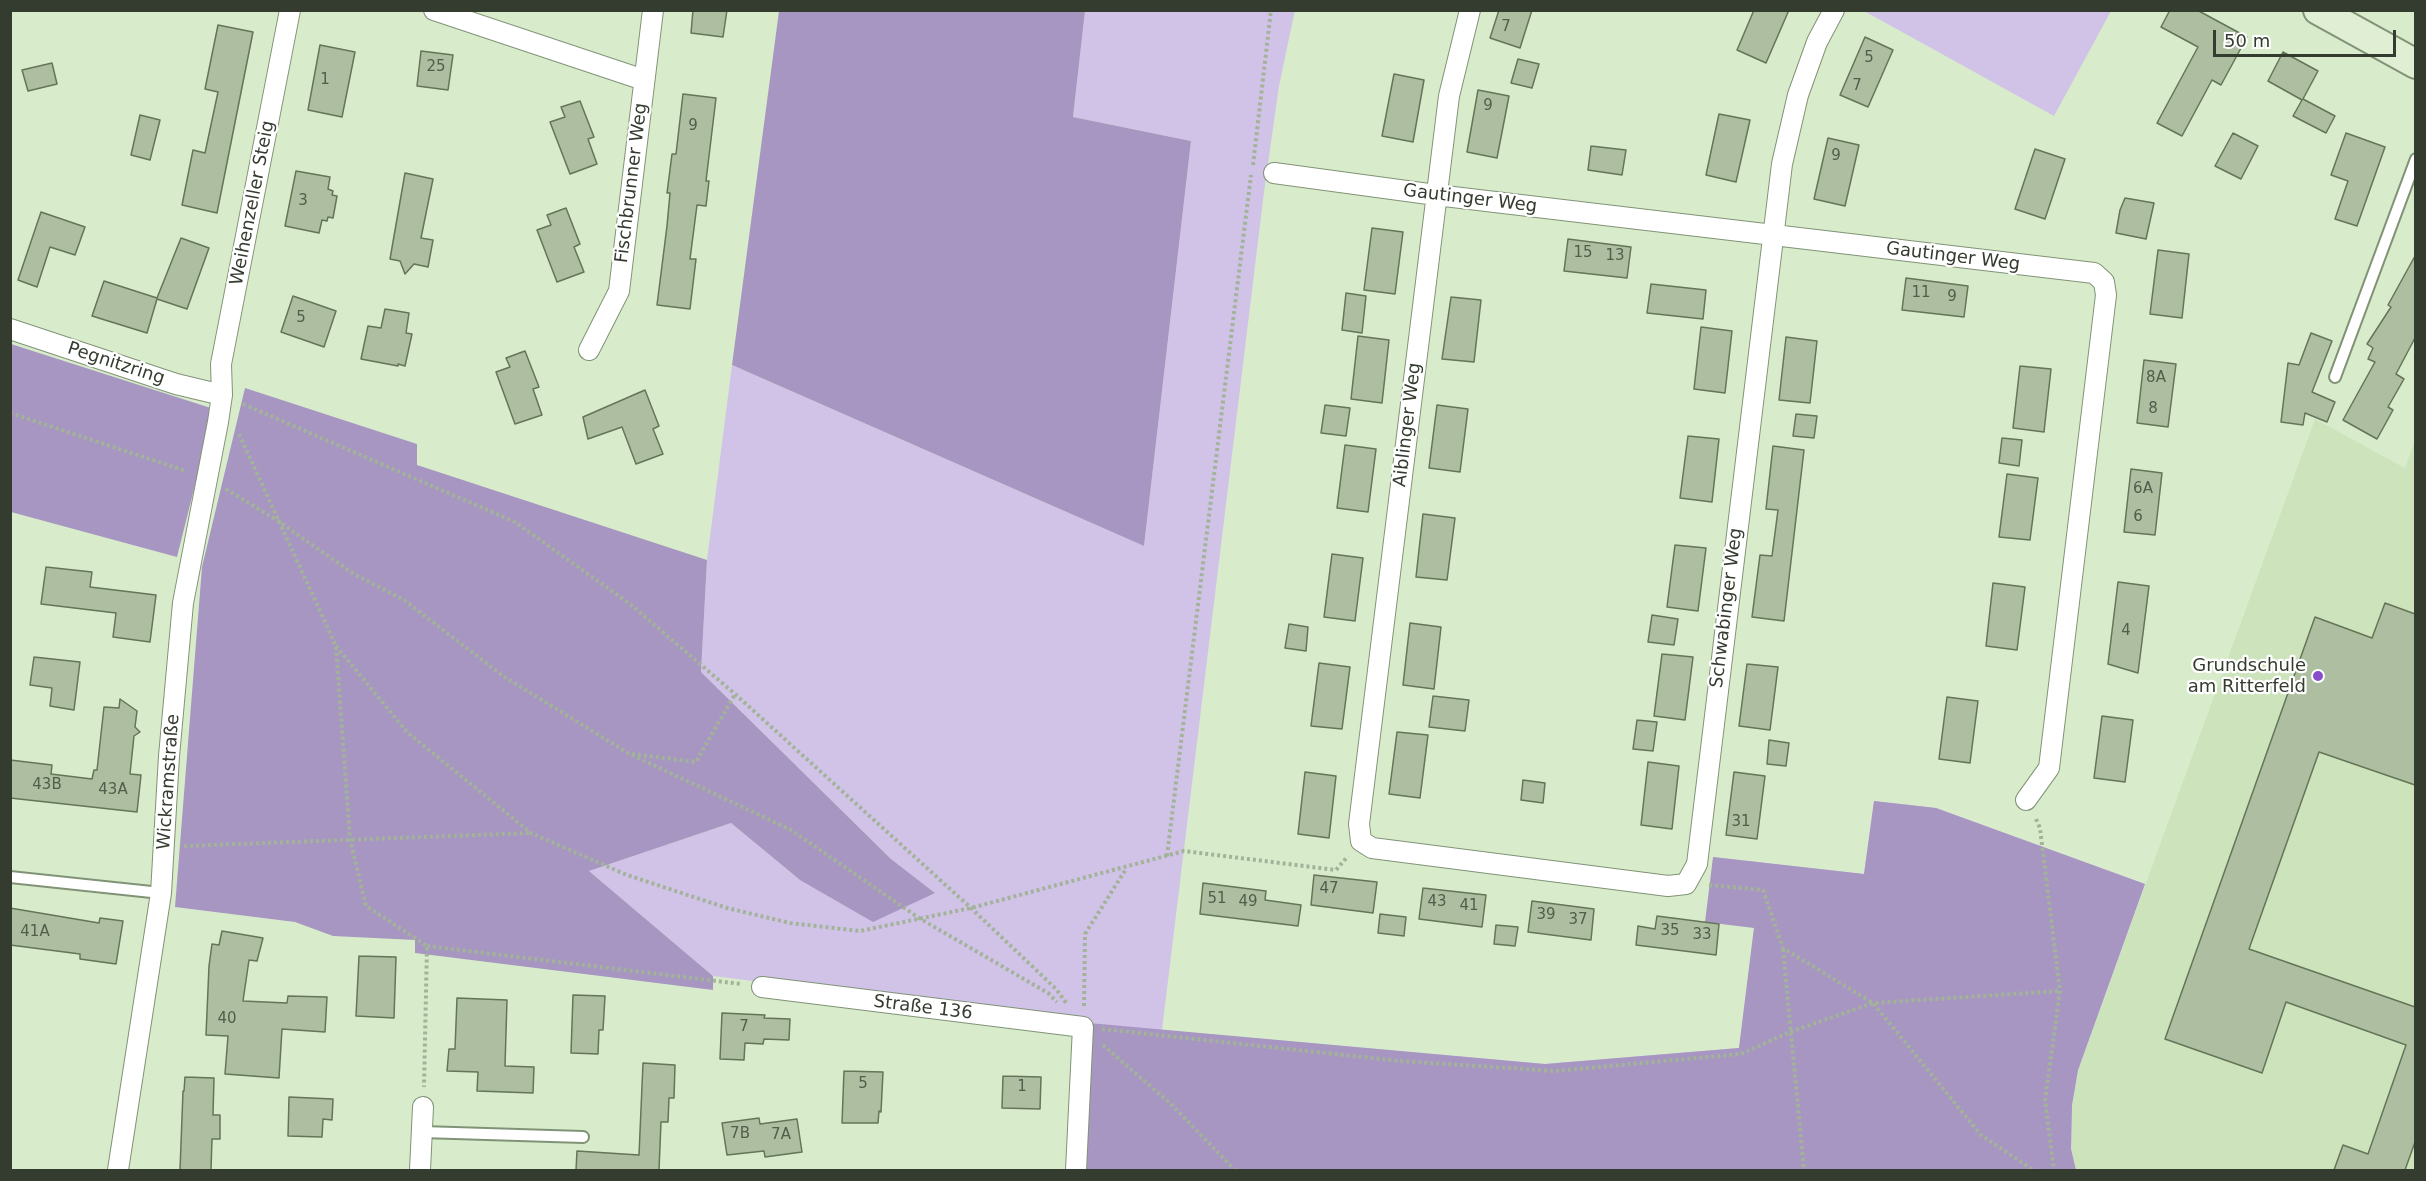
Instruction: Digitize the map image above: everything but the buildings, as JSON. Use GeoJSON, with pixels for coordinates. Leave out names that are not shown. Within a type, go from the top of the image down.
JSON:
{"type":"FeatureCollection","features":[{"type":"Feature","properties":{"kind":"main road"},"geometry":{"type":"LineString","coordinates":[[2318,10],[2415,64]]}},
{"type":"Feature","properties":{"kind":"street","name":"Weihenzeller Steig"},"geometry":{"type":"LineString","coordinates":[[222,395],[221,364],[290,10]]}},
{"type":"Feature","properties":{"kind":"street"},"geometry":{"type":"LineString","coordinates":[[434,10],[644,80]]}},
{"type":"Feature","properties":{"kind":"street","name":"Fischbrunner Weg"},"geometry":{"type":"LineString","coordinates":[[589,350],[619,291],[653,10]]}},
{"type":"Feature","properties":{"kind":"street","name":"Aiblinger Weg"},"geometry":{"type":"LineString","coordinates":[[1360,841],[1359,824],[1449,96],[1470,10]]}},
{"type":"Feature","properties":{"kind":"street","name":"Schwabinger Weg"},"geometry":{"type":"LineString","coordinates":[[1686,884],[1696,864],[1782,164],[1798,95],[1817,42],[1833,10]]}},
{"type":"Feature","properties":{"kind":"street","name":"Gautinger Weg"},"geometry":{"type":"LineString","coordinates":[[1274,173],[1772,236],[2094,273],[2104,282],[2106,295],[2049,768],[2026,800]]}},
{"type":"Feature","properties":{"kind":"street","name":"Pegnitzring"},"geometry":{"type":"LineString","coordinates":[[10,329],[176,384],[222,395]]}},
{"type":"Feature","properties":{"kind":"street","name":"Wickramstraße"},"geometry":{"type":"LineString","coordinates":[[118,1170],[161,893],[169,756],[183,603],[222,395]]}},
{"type":"Feature","properties":{"kind":"street"},"geometry":{"type":"LineString","coordinates":[[1360,841],[1372,848],[1668,886],[1686,884]]}},
{"type":"Feature","properties":{"kind":"street","name":"Straße 136"},"geometry":{"type":"LineString","coordinates":[[762,987],[1083,1027]]}},
{"type":"Feature","properties":{"kind":"street"},"geometry":{"type":"LineString","coordinates":[[1076,1170],[1083,1027]]}},
{"type":"Feature","properties":{"kind":"street"},"geometry":{"type":"LineString","coordinates":[[420,1170],[423,1107]]}},
{"type":"Feature","properties":{"kind":"lane"},"geometry":{"type":"LineString","coordinates":[[2336,377],[2415,159]]}},
{"type":"Feature","properties":{"kind":"lane"},"geometry":{"type":"LineString","coordinates":[[10,877],[161,893]]}},
{"type":"Feature","properties":{"kind":"lane"},"geometry":{"type":"LineString","coordinates":[[422,1132],[583,1137]]}},
{"type":"Feature","properties":{"kind":"path"},"geometry":{"type":"LineString","coordinates":[[1167,856],[1271,10]]}},
{"type":"Feature","properties":{"kind":"path"},"geometry":{"type":"LineString","coordinates":[[222,395],[336,646],[407,732],[531,833],[627,875],[727,908],[790,923],[860,931],[972,908],[1184,851],[1336,870],[1360,841]]}},
{"type":"Feature","properties":{"kind":"path"},"geometry":{"type":"LineString","coordinates":[[222,395],[515,522],[630,604],[735,694],[972,908],[1056,989],[1083,1027],[1400,1060],[1555,1071],[1741,1054],[1790,1032],[1873,1003],[2060,991]]}},
{"type":"Feature","properties":{"kind":"path"},"geometry":{"type":"LineString","coordinates":[[10,413],[207,478],[278,521],[354,574],[404,600],[503,676],[628,753],[791,830],[919,918],[1048,993],[1083,1027],[1170,1103],[1235,1170]]}},
{"type":"Feature","properties":{"kind":"path"},"geometry":{"type":"LineString","coordinates":[[336,646],[350,838],[366,906],[427,946],[762,987]]}},
{"type":"Feature","properties":{"kind":"path"},"geometry":{"type":"LineString","coordinates":[[628,753],[696,762],[735,694]]}},
{"type":"Feature","properties":{"kind":"path"},"geometry":{"type":"LineString","coordinates":[[2026,800],[2040,828],[2060,991],[2045,1100],[2054,1170]]}},
{"type":"Feature","properties":{"kind":"path"},"geometry":{"type":"LineString","coordinates":[[165,846],[531,833]]}},
{"type":"Feature","properties":{"kind":"path"},"geometry":{"type":"LineString","coordinates":[[1083,1027],[1085,934],[1127,868]]}},
{"type":"Feature","properties":{"kind":"path"},"geometry":{"type":"LineString","coordinates":[[1686,884],[1763,890],[1783,948],[1804,1170]]}},
{"type":"Feature","properties":{"kind":"path"},"geometry":{"type":"LineString","coordinates":[[423,1107],[427,946]]}},
{"type":"Feature","properties":{"kind":"path"},"geometry":{"type":"LineString","coordinates":[[1783,948],[1873,1003],[1981,1135],[2033,1170]]}},
{"type":"Feature","properties":{"kind":"shaded area"},"geometry":{"type":"Polygon","coordinates":[[[1295,10],[1279,86],[1264,192],[1162,1030],[1545,1064],[1739,1048],[1754,928],[1713,857],[1864,874],[1874,801],[1936,808],[2145,884],[2078,1070],[2072,1105],[2071,1149],[2076,1170],[1089,1023],[713,976],[589,871],[731,823],[800,880],[935,893],[891,859],[701,672],[707,560],[732,365],[1144,546],[1191,141],[1073,117],[1085,11],[1295,10]]]}},
{"type":"Feature","properties":{"kind":"shaded area"},"geometry":{"type":"Polygon","coordinates":[[[779,11],[1085,11],[1073,117],[1191,141],[1144,546],[732,365],[779,11]]]}},
{"type":"Feature","properties":{"kind":"shaded area"},"geometry":{"type":"Polygon","coordinates":[[[1864,11],[2111,11],[2054,116],[1864,11]]]}},
{"type":"Feature","properties":{"kind":"shaded area"},"geometry":{"type":"Polygon","coordinates":[[[11,344],[214,409],[177,557],[11,512],[11,344]]]}},
{"type":"Feature","properties":{"kind":"shaded area"},"geometry":{"type":"Polygon","coordinates":[[[245,388],[417,444],[417,465],[707,560],[701,672],[891,859],[935,893],[873,922],[800,880],[731,823],[589,871],[713,976],[713,990],[415,953],[415,940],[333,936],[295,922],[175,907],[202,567],[245,388]]]}},
{"type":"Feature","properties":{"kind":"shaded area","name":"Grundschule am Ritterfeld"},"geometry":{"type":"Polygon","coordinates":[[[2315,419],[2405,468],[2415,441],[2415,1170],[2076,1170],[2071,1149],[2072,1105],[2078,1070],[2315,419]]]}},
{"type":"Feature","properties":{"kind":"shaded area"},"geometry":{"type":"Polygon","coordinates":[[[1874,801],[1936,808],[2145,884],[2078,1070],[2072,1105],[2071,1149],[2076,1170],[1084,1170],[1089,1023],[1545,1064],[1739,1048],[1754,928],[1705,922],[1713,857],[1864,874],[1874,801]]]}},
{"type":"Feature","properties":{"kind":"place","name":"Grundschule am Ritterfeld"},"geometry":{"type":"Point","coordinates":[2318,676]}}]}
